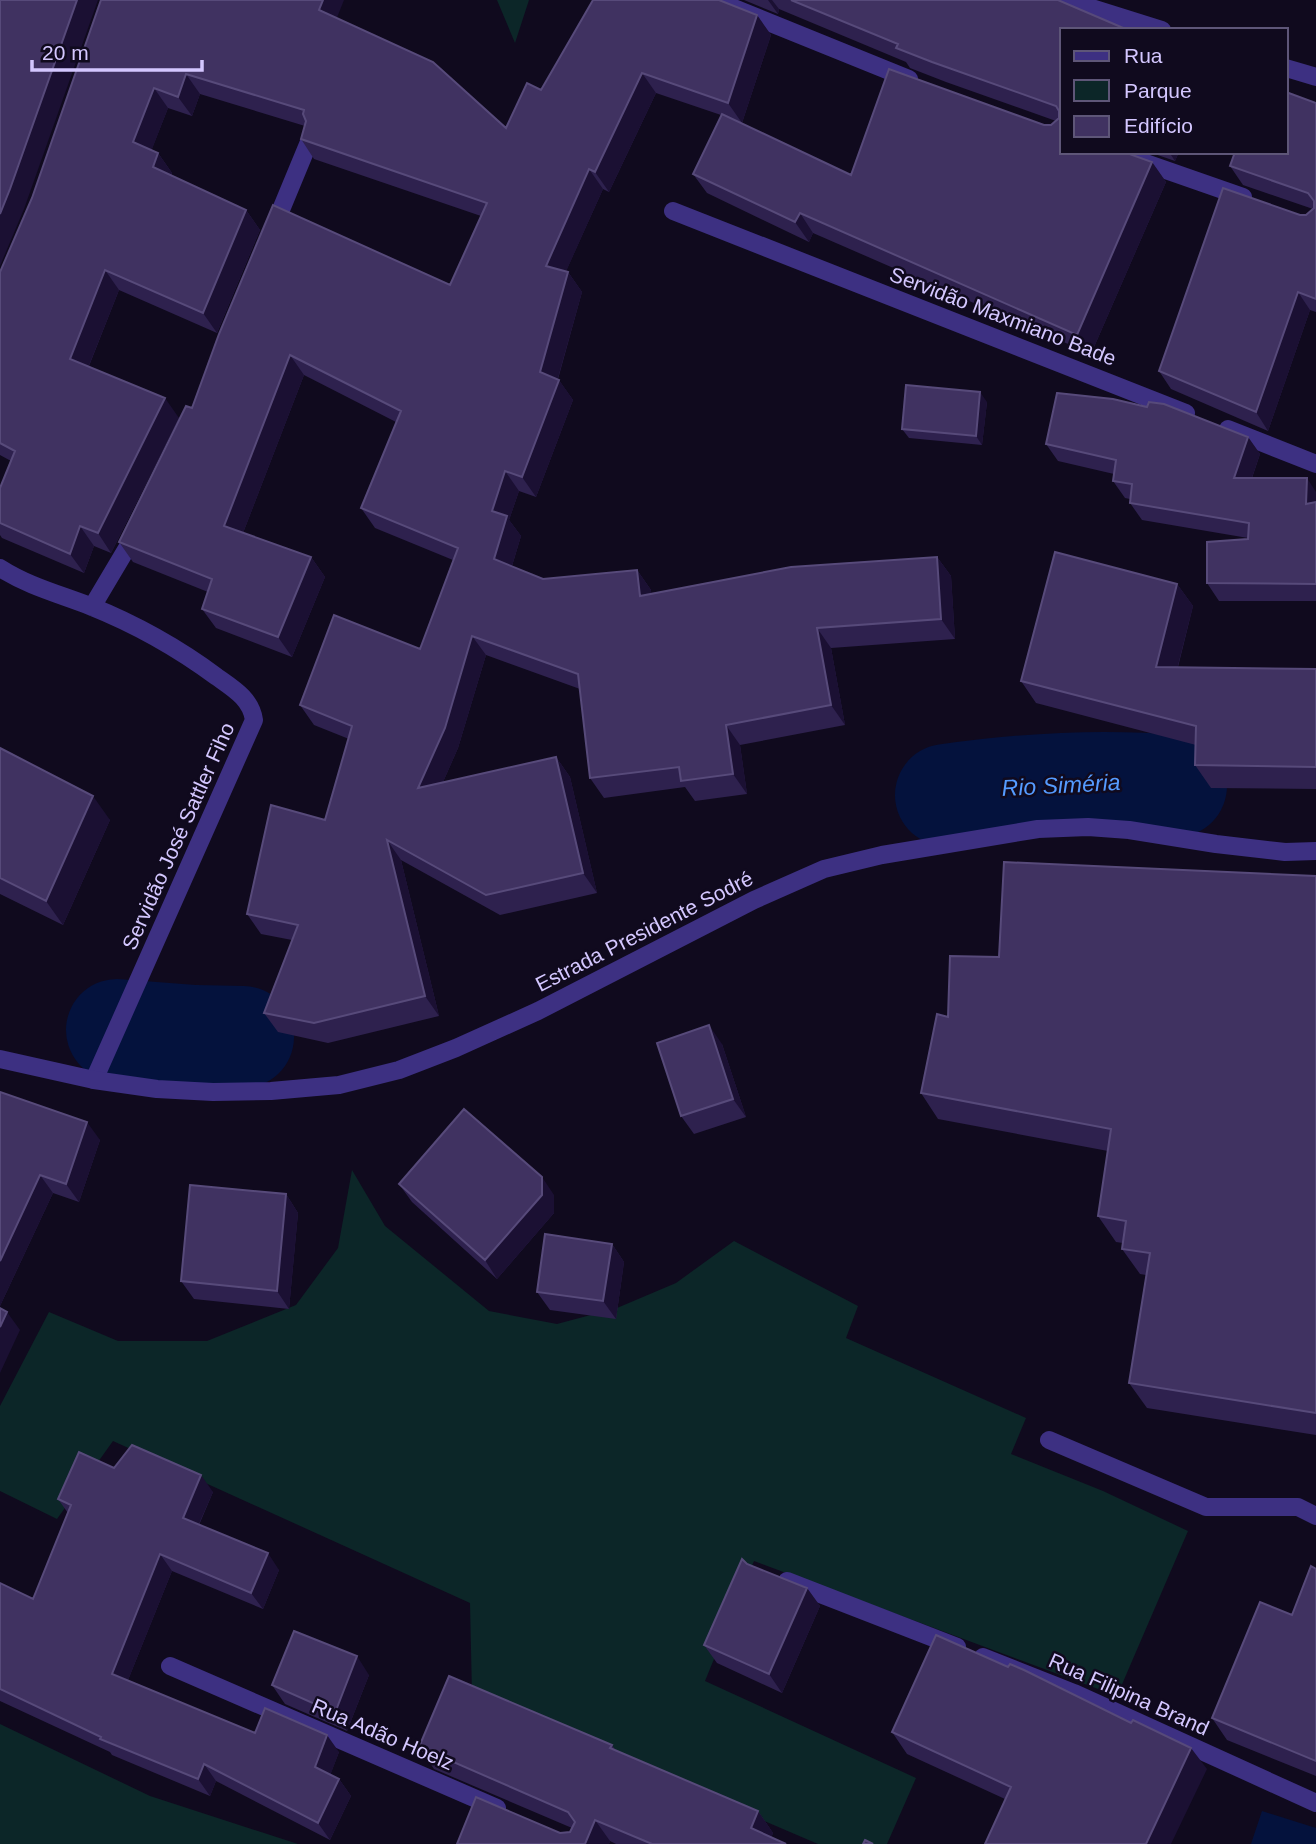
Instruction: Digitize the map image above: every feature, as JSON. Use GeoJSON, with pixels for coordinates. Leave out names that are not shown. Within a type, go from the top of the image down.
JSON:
{"type":"FeatureCollection","features":[{"type":"Feature","properties":{"kind":"street"},"geometry":{"type":"LineString","coordinates":[[714,0],[929,88]]}},
{"type":"Feature","properties":{"kind":"street"},"geometry":{"type":"LineString","coordinates":[[1066,0],[1157,28]]}},
{"type":"Feature","properties":{"kind":"street"},"geometry":{"type":"LineString","coordinates":[[1288,69],[1316,77]]}},
{"type":"Feature","properties":{"kind":"street"},"geometry":{"type":"LineString","coordinates":[[269,240],[309,142]]}},
{"type":"Feature","properties":{"kind":"street"},"geometry":{"type":"LineString","coordinates":[[1120,154],[1266,205]]}},
{"type":"Feature","properties":{"kind":"street","name":"Servidão Maxmiano Bade"},"geometry":{"type":"LineString","coordinates":[[673,211],[1316,464]]}},
{"type":"Feature","properties":{"kind":"street"},"geometry":{"type":"LineString","coordinates":[[92,607],[146,512]]}},
{"type":"Feature","properties":{"kind":"street","name":"Servidão José Sattler Fiho"},"geometry":{"type":"LineString","coordinates":[[0,568],[19,580],[92,607],[193,658],[247,702],[253,710],[254,720],[94,1080]]}},
{"type":"Feature","properties":{"kind":"street","name":"Estrada Presidente Sodré"},"geometry":{"type":"LineString","coordinates":[[0,1059],[94,1080],[171,1090],[271,1091],[339,1084],[399,1070],[456,1048],[538,1011],[754,900],[824,869],[922,848],[1038,829],[1129,830],[1216,844],[1285,852],[1316,852]]}},
{"type":"Feature","properties":{"kind":"street"},"geometry":{"type":"LineString","coordinates":[[1049,1440],[1206,1507],[1298,1507],[1316,1516]]}},
{"type":"Feature","properties":{"kind":"street","name":"Rua Filipina Brand"},"geometry":{"type":"LineString","coordinates":[[777,1577],[1074,1693],[1316,1803]]}},
{"type":"Feature","properties":{"kind":"street","name":"Rua Adão Hoelz"},"geometry":{"type":"LineString","coordinates":[[170,1667],[515,1816]]}},
{"type":"Feature","properties":{"kind":"green space"},"geometry":{"type":"Polygon","coordinates":[[[497,0],[529,0],[515,43],[497,0]]]}},
{"type":"Feature","properties":{"kind":"green space"},"geometry":{"type":"Polygon","coordinates":[[[352,1170],[385,1226],[489,1311],[557,1324],[617,1308],[676,1283],[734,1241],[858,1306],[846,1338],[1026,1418],[1011,1454],[1103,1491],[1188,1531],[1117,1696],[754,1561],[705,1681],[916,1778],[887,1844],[818,1844],[472,1695],[470,1603],[113,1441],[57,1519],[0,1491],[0,1406],[49,1312],[118,1341],[207,1341],[296,1305],[338,1248],[352,1170]]]}},
{"type":"Feature","properties":{"kind":"green space"},"geometry":{"type":"Polygon","coordinates":[[[0,1724],[150,1796],[298,1844],[0,1844],[0,1724]]]}},
{"type":"Feature","properties":{"kind":"water"},"geometry":{"type":"Polygon","coordinates":[[[1262,1811],[1316,1828],[1316,1844],[1251,1844],[1262,1811]]]}},
{"type":"Feature","properties":{"kind":"building"},"geometry":{"type":"Polygon","coordinates":[[[0,0],[77,0],[0,214],[0,0]]]}},
{"type":"Feature","properties":{"kind":"building"},"geometry":{"type":"Polygon","coordinates":[[[101,0],[323,0],[319,10],[433,62],[506,128],[527,83],[541,90],[593,0],[719,0],[757,15],[728,103],[642,73],[595,172],[589,169],[546,266],[568,272],[540,372],[559,380],[522,477],[505,471],[492,511],[507,516],[494,559],[543,579],[637,570],[640,596],[791,567],[937,557],[941,619],[817,628],[831,705],[726,725],[733,774],[681,781],[679,767],[590,778],[578,674],[472,636],[445,728],[418,788],[556,757],[583,873],[486,895],[387,840],[425,996],[314,1023],[264,1013],[298,925],[247,914],[271,805],[325,820],[352,726],[300,705],[334,615],[420,649],[458,548],[361,508],[401,411],[290,355],[224,526],[311,557],[278,637],[202,609],[212,579],[119,542],[186,406],[192,408],[219,334],[273,205],[450,285],[487,203],[301,139],[306,121],[304,110],[186,74],[178,97],[154,88],[133,142],[158,153],[153,167],[246,210],[203,313],[105,270],[70,359],[165,398],[98,533],[80,526],[70,554],[0,523],[0,488],[15,451],[0,443],[0,272],[32,198],[101,0]]]}},
{"type":"Feature","properties":{"kind":"building"},"geometry":{"type":"Polygon","coordinates":[[[791,0],[1058,0],[1123,28],[1060,28],[1060,154],[1130,154],[1152,162],[1077,335],[800,213],[795,222],[693,174],[722,114],[851,175],[889,69],[1044,125],[1051,125],[1059,118],[1056,106],[896,48],[898,44],[791,0]]]}},
{"type":"Feature","properties":{"kind":"building"},"geometry":{"type":"Polygon","coordinates":[[[1288,93],[1316,103],[1316,299],[1298,292],[1256,412],[1159,371],[1223,188],[1300,215],[1306,215],[1314,208],[1314,201],[1308,193],[1230,166],[1234,154],[1288,154],[1288,93]]]}},
{"type":"Feature","properties":{"kind":"building"},"geometry":{"type":"Polygon","coordinates":[[[906,385],[980,392],[976,436],[902,429],[906,385]]]}},
{"type":"Feature","properties":{"kind":"building"},"geometry":{"type":"Polygon","coordinates":[[[1057,393],[1113,399],[1147,407],[1149,402],[1164,404],[1248,437],[1234,478],[1307,478],[1306,504],[1316,502],[1316,584],[1207,583],[1207,542],[1248,539],[1249,523],[1130,503],[1132,484],[1113,481],[1116,460],[1046,444],[1057,393]]]}},
{"type":"Feature","properties":{"kind":"building"},"geometry":{"type":"Polygon","coordinates":[[[1055,552],[1177,584],[1156,667],[1316,669],[1316,767],[1195,765],[1196,726],[1021,681],[1055,552]]]}},
{"type":"Feature","properties":{"kind":"building"},"geometry":{"type":"Polygon","coordinates":[[[0,748],[93,796],[46,901],[0,878],[0,748]]]}},
{"type":"Feature","properties":{"kind":"building"},"geometry":{"type":"Polygon","coordinates":[[[1004,862],[1316,876],[1316,1413],[1129,1383],[1150,1253],[1122,1249],[1126,1221],[1098,1216],[1111,1129],[921,1093],[937,1014],[948,1017],[950,956],[999,957],[1004,862]]]}},
{"type":"Feature","properties":{"kind":"building"},"geometry":{"type":"Polygon","coordinates":[[[709,1025],[733,1099],[681,1116],[657,1043],[709,1025]]]}},
{"type":"Feature","properties":{"kind":"building"},"geometry":{"type":"Polygon","coordinates":[[[0,1092],[87,1122],[66,1184],[40,1175],[0,1261],[0,1092]]]}},
{"type":"Feature","properties":{"kind":"building"},"geometry":{"type":"Polygon","coordinates":[[[464,1109],[542,1177],[542,1195],[485,1260],[399,1184],[464,1109]]]}},
{"type":"Feature","properties":{"kind":"building"},"geometry":{"type":"Polygon","coordinates":[[[190,1185],[286,1194],[277,1291],[181,1281],[190,1185]]]}},
{"type":"Feature","properties":{"kind":"building"},"geometry":{"type":"Polygon","coordinates":[[[545,1234],[612,1244],[603,1301],[537,1292],[545,1234]]]}},
{"type":"Feature","properties":{"kind":"building"},"geometry":{"type":"Polygon","coordinates":[[[0,1308],[7,1312],[0,1327],[0,1308]]]}},
{"type":"Feature","properties":{"kind":"building"},"geometry":{"type":"Polygon","coordinates":[[[132,1445],[201,1475],[183,1518],[268,1553],[251,1593],[160,1554],[112,1674],[255,1733],[265,1708],[327,1735],[315,1767],[339,1779],[318,1823],[204,1764],[198,1779],[100,1739],[101,1737],[0,1689],[0,1583],[33,1599],[71,1505],[58,1499],[79,1452],[114,1468],[132,1445]]]}},
{"type":"Feature","properties":{"kind":"building"},"geometry":{"type":"Polygon","coordinates":[[[742,1559],[747,1564],[807,1588],[769,1674],[704,1645],[742,1559]]]}},
{"type":"Feature","properties":{"kind":"building"},"geometry":{"type":"Polygon","coordinates":[[[1311,1566],[1316,1569],[1316,1761],[1212,1718],[1260,1602],[1292,1615],[1311,1566]]]}},
{"type":"Feature","properties":{"kind":"building"},"geometry":{"type":"Polygon","coordinates":[[[294,1631],[357,1656],[335,1713],[272,1685],[294,1631]]]}},
{"type":"Feature","properties":{"kind":"building"},"geometry":{"type":"Polygon","coordinates":[[[936,1635],[1008,1667],[1010,1664],[1024,1670],[1131,1723],[1133,1720],[1191,1748],[1146,1844],[985,1844],[1011,1787],[892,1732],[936,1635]]]}},
{"type":"Feature","properties":{"kind":"building"},"geometry":{"type":"Polygon","coordinates":[[[449,1676],[758,1811],[751,1828],[786,1844],[652,1844],[595,1820],[585,1844],[457,1844],[476,1797],[560,1833],[570,1832],[575,1822],[568,1812],[419,1747],[449,1676]]]}},
{"type":"Feature","properties":{"kind":"waterway","name":"Rio Siméria"},"geometry":{"type":"LineString","coordinates":[[946,795],[1061,784],[1176,786]]}},
{"type":"Feature","properties":{"kind":"waterway","name":"Rio Siméria"},"geometry":{"type":"LineString","coordinates":[[117,1030],[243,1037]]}}]}
